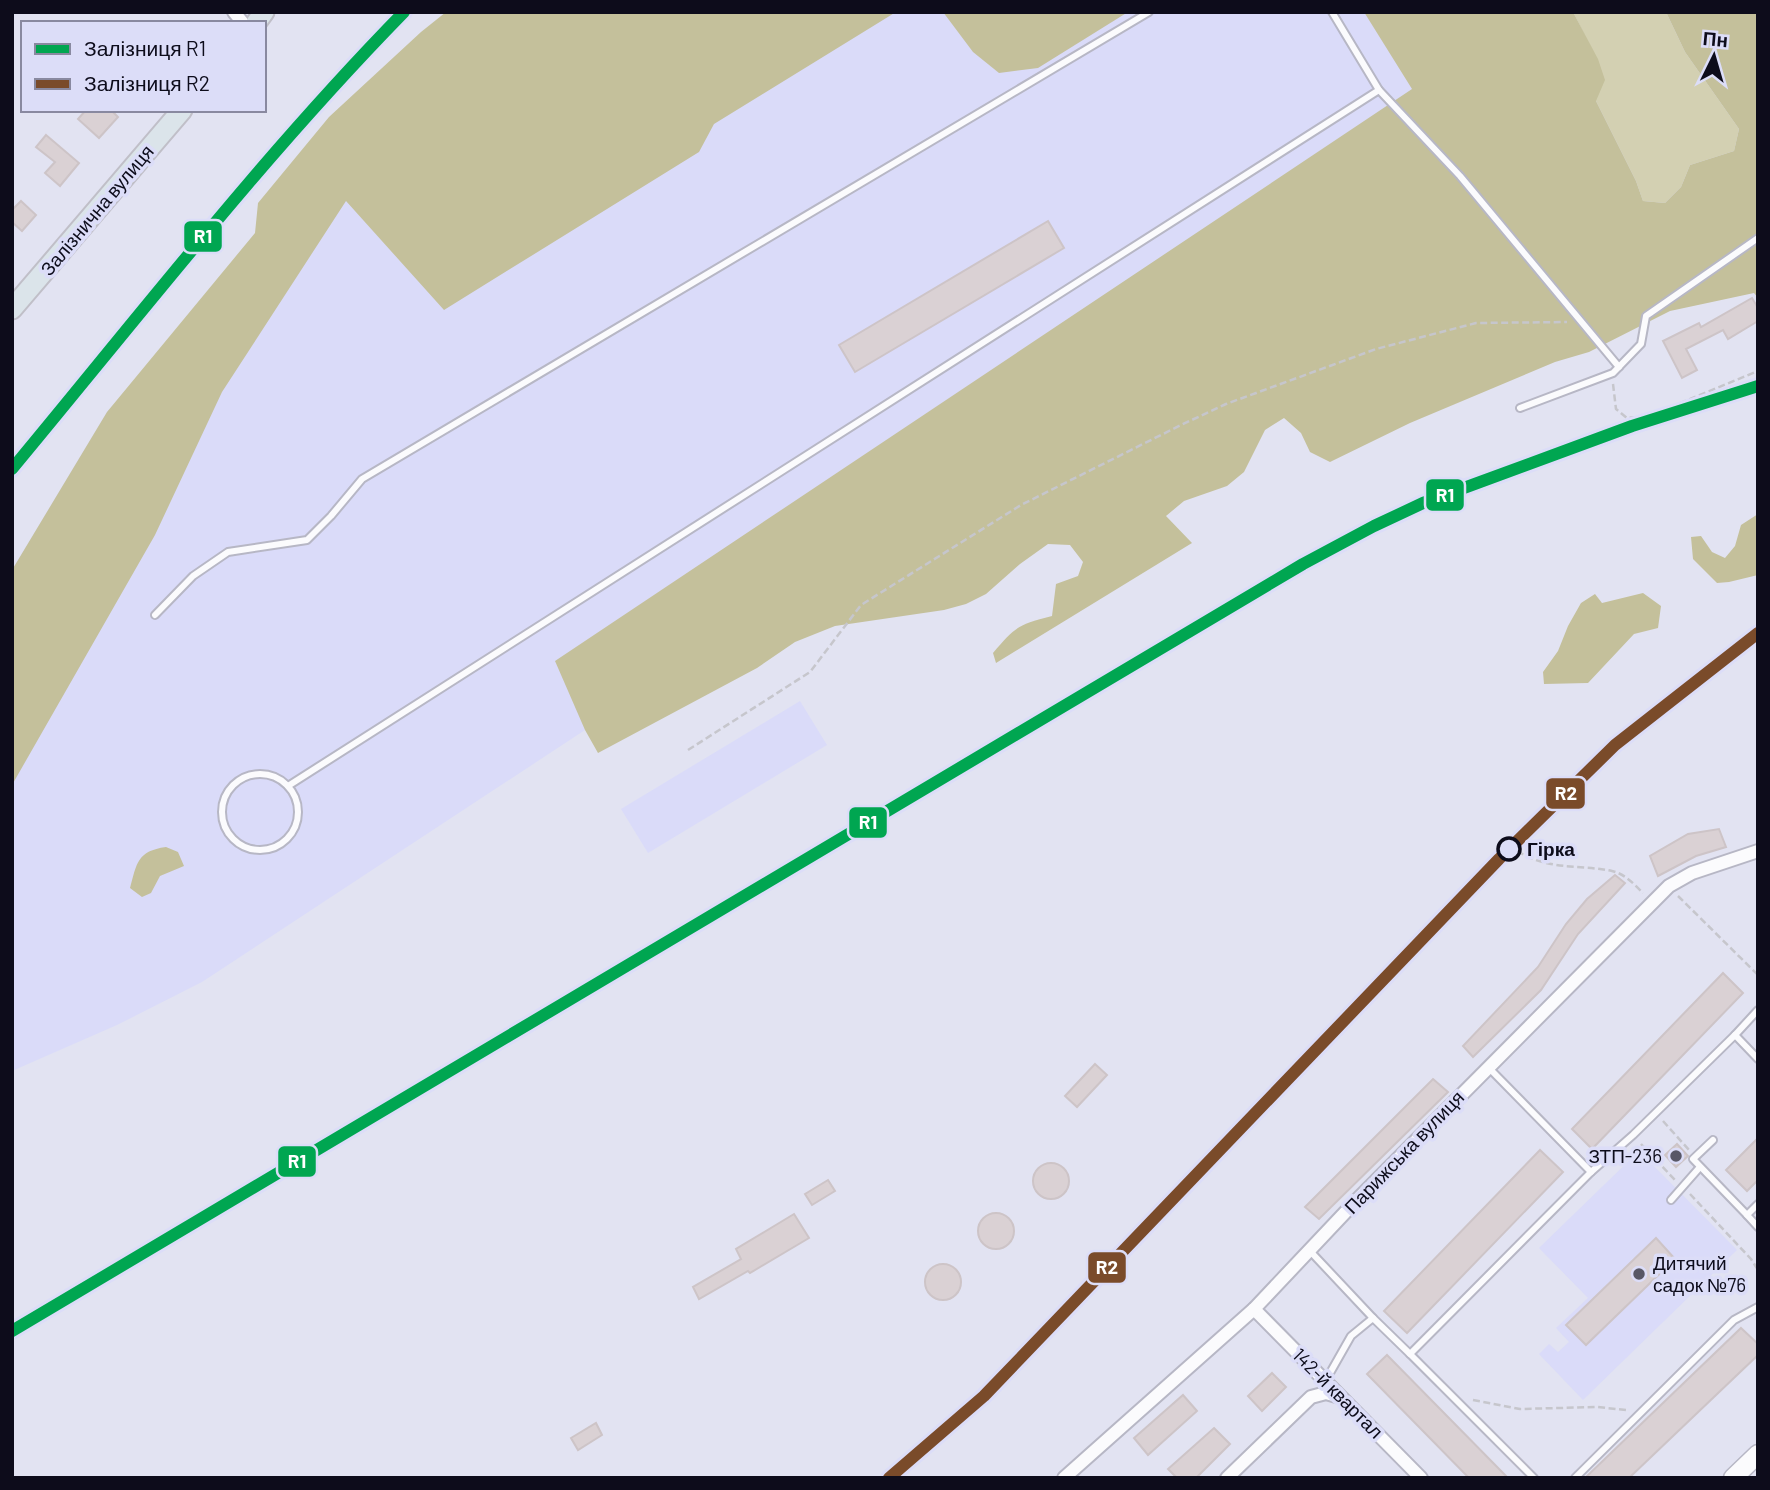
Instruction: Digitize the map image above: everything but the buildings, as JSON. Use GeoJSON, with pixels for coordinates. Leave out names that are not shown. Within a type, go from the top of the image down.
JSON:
{"type":"FeatureCollection","features":[{"type":"Feature","properties":{"kind":"main road","name":"Залізнична вулиця"},"geometry":{"type":"LineString","coordinates":[[12,309],[180,112]]}},
{"type":"Feature","properties":{"kind":"street","name":"Парижська вулиця"},"geometry":{"type":"LineString","coordinates":[[1064,1478],[1254,1309],[1652,901],[1669,886],[1692,873],[1758,851]]}},
{"type":"Feature","properties":{"kind":"street","name":"142-й квартал"},"geometry":{"type":"LineString","coordinates":[[1254,1309],[1421,1478]]}},
{"type":"Feature","properties":{"kind":"street"},"geometry":{"type":"LineString","coordinates":[[1227,1478],[1311,1397],[1326,1394],[1339,1397]]}},
{"type":"Feature","properties":{"kind":"street"},"geometry":{"type":"LineString","coordinates":[[1733,1478],[1758,1454]]}},
{"type":"Feature","properties":{"kind":"lane"},"geometry":{"type":"LineString","coordinates":[[155,615],[193,576],[228,552],[307,540],[362,479],[1149,12]]}},
{"type":"Feature","properties":{"kind":"lane"},"geometry":{"type":"LineString","coordinates":[[1332,12],[1379,90],[1460,176],[1619,367]]}},
{"type":"Feature","properties":{"kind":"lane"},"geometry":{"type":"LineString","coordinates":[[288,786],[1379,90]]}},
{"type":"Feature","properties":{"kind":"lane"},"geometry":{"type":"LineString","coordinates":[[1520,408],[1613,373],[1641,344],[1646,316],[1758,238]]}},
{"type":"Feature","properties":{"kind":"lane"},"geometry":{"type":"LineString","coordinates":[[261,774],[276,777],[288,786],[296,798],[298,813],[295,827],[287,839],[274,848],[260,850],[245,848],[233,839],[225,827],[221,812],[224,797],[233,784],[247,776],[261,774]]}},
{"type":"Feature","properties":{"kind":"lane"},"geometry":{"type":"LineString","coordinates":[[1410,1354],[1591,1172],[1633,1135],[1758,1010]]}},
{"type":"Feature","properties":{"kind":"lane"},"geometry":{"type":"LineString","coordinates":[[1735,1035],[1758,1059]]}},
{"type":"Feature","properties":{"kind":"lane"},"geometry":{"type":"LineString","coordinates":[[1488,1067],[1591,1172]]}},
{"type":"Feature","properties":{"kind":"lane"},"geometry":{"type":"LineString","coordinates":[[1713,1140],[1693,1159],[1758,1227]]}},
{"type":"Feature","properties":{"kind":"lane"},"geometry":{"type":"LineString","coordinates":[[1671,1200],[1700,1167]]}},
{"type":"Feature","properties":{"kind":"lane"},"geometry":{"type":"LineString","coordinates":[[1747,1215],[1758,1204]]}},
{"type":"Feature","properties":{"kind":"lane"},"geometry":{"type":"LineString","coordinates":[[1310,1251],[1373,1318],[1534,1478]]}},
{"type":"Feature","properties":{"kind":"lane"},"geometry":{"type":"LineString","coordinates":[[1575,1478],[1734,1320],[1758,1307]]}},
{"type":"Feature","properties":{"kind":"lane"},"geometry":{"type":"LineString","coordinates":[[1325,1382],[1351,1336],[1373,1318]]}},
{"type":"Feature","properties":{"kind":"path"},"geometry":{"type":"LineString","coordinates":[[688,750],[810,672],[861,605],[1021,505],[1181,425],[1226,404],[1376,349],[1476,323],[1581,323]]}},
{"type":"Feature","properties":{"kind":"path"},"geometry":{"type":"LineString","coordinates":[[1613,373],[1616,409],[1627,418],[1649,416],[1758,371]]}},
{"type":"Feature","properties":{"kind":"path"},"geometry":{"type":"LineString","coordinates":[[1517,851],[1533,861],[1614,872],[1630,880],[1652,901]]}},
{"type":"Feature","properties":{"kind":"path"},"geometry":{"type":"LineString","coordinates":[[1669,886],[1758,975]]}},
{"type":"Feature","properties":{"kind":"path"},"geometry":{"type":"LineString","coordinates":[[1656,1112],[1689,1150],[1693,1159]]}},
{"type":"Feature","properties":{"kind":"path"},"geometry":{"type":"LineString","coordinates":[[1633,1135],[1751,1259],[1758,1270]]}},
{"type":"Feature","properties":{"kind":"path"},"geometry":{"type":"LineString","coordinates":[[1452,1397],[1520,1409],[1597,1407],[1642,1412]]}},
{"type":"Feature","properties":{"kind":"shaded area"},"geometry":{"type":"Polygon","coordinates":[[[446,12],[896,12],[714,124],[699,152],[444,310],[346,201],[222,392],[155,535],[12,785],[12,570],[107,412],[255,233],[258,203],[329,117],[446,12]]]}},
{"type":"Feature","properties":{"kind":"shaded area"},"geometry":{"type":"Polygon","coordinates":[[[456,12],[1552,12],[585,730],[202,982],[117,1025],[12,1071],[12,570],[107,412],[456,12]]]}},
{"type":"Feature","properties":{"kind":"shaded area"},"geometry":{"type":"Polygon","coordinates":[[[943,12],[1128,12],[1038,68],[999,73],[973,52],[943,12]]]}},
{"type":"Feature","properties":{"kind":"shaded area"},"geometry":{"type":"Polygon","coordinates":[[[1364,12],[1573,12],[1598,59],[1605,80],[1596,101],[1636,181],[1643,201],[1665,203],[1681,187],[1690,165],[1734,151],[1739,129],[1685,52],[1666,12],[1758,12],[1758,298],[1754,293],[1670,311],[1589,352],[1555,362],[1410,423],[1330,462],[1310,452],[1301,433],[1284,418],[1265,430],[1244,472],[1227,486],[1184,501],[1166,516],[1192,543],[996,663],[993,653],[1007,637],[1024,625],[1052,616],[1056,584],[1078,576],[1083,562],[1070,545],[1048,544],[986,594],[966,604],[944,610],[835,626],[795,642],[757,668],[598,753],[555,661],[1412,89],[1364,12]]]}},
{"type":"Feature","properties":{"kind":"shaded area"},"geometry":{"type":"Polygon","coordinates":[[[1573,12],[1666,12],[1685,52],[1739,129],[1734,151],[1690,165],[1681,187],[1665,203],[1643,201],[1636,181],[1596,101],[1597,59],[1573,12]]]}},
{"type":"Feature","properties":{"kind":"shaded area"},"geometry":{"type":"Polygon","coordinates":[[[1758,514],[1758,575],[1717,583],[1693,559],[1691,537],[1701,536],[1712,552],[1725,558],[1735,546],[1741,525],[1758,514]]]}},
{"type":"Feature","properties":{"kind":"shaded area"},"geometry":{"type":"Polygon","coordinates":[[[1643,593],[1661,606],[1658,628],[1634,634],[1588,683],[1544,684],[1543,672],[1558,651],[1581,603],[1595,594],[1602,603],[1643,593]]]}},
{"type":"Feature","properties":{"kind":"shaded area"},"geometry":{"type":"Polygon","coordinates":[[[800,701],[827,745],[648,853],[621,809],[800,701]]]}},
{"type":"Feature","properties":{"kind":"shaded area"},"geometry":{"type":"Polygon","coordinates":[[[166,847],[178,852],[184,866],[160,876],[151,893],[142,897],[130,888],[137,865],[144,855],[166,847]]]}},
{"type":"Feature","properties":{"kind":"shaded area","name":"Дитячий садок №76"},"geometry":{"type":"Polygon","coordinates":[[[1639,1151],[1737,1250],[1583,1400],[1539,1354],[1549,1344],[1558,1352],[1569,1342],[1556,1328],[1588,1298],[1539,1248],[1639,1151]]]}},
{"type":"Feature","properties":{"kind":"rail line","name":"R1"},"geometry":{"type":"LineString","coordinates":[[12,469],[252,179],[352,66],[404,12]]}},
{"type":"Feature","properties":{"kind":"rail line","name":"R1"},"geometry":{"type":"LineString","coordinates":[[12,1331],[1303,564],[1423,503],[1632,426],[1758,386]]}},
{"type":"Feature","properties":{"kind":"rail line","name":"R2"},"geometry":{"type":"LineString","coordinates":[[889,1478],[984,1396],[1499,859],[1615,745],[1758,633]]}},
{"type":"Feature","properties":{"kind":"place","name":"Гірка"},"geometry":{"type":"Point","coordinates":[1509,849]}},
{"type":"Feature","properties":{"kind":"place","name":"ЗТП-236"},"geometry":{"type":"Point","coordinates":[1676,1156]}},
{"type":"Feature","properties":{"kind":"place","name":"Дитячий садок №76"},"geometry":{"type":"Point","coordinates":[1639,1274]}}]}
